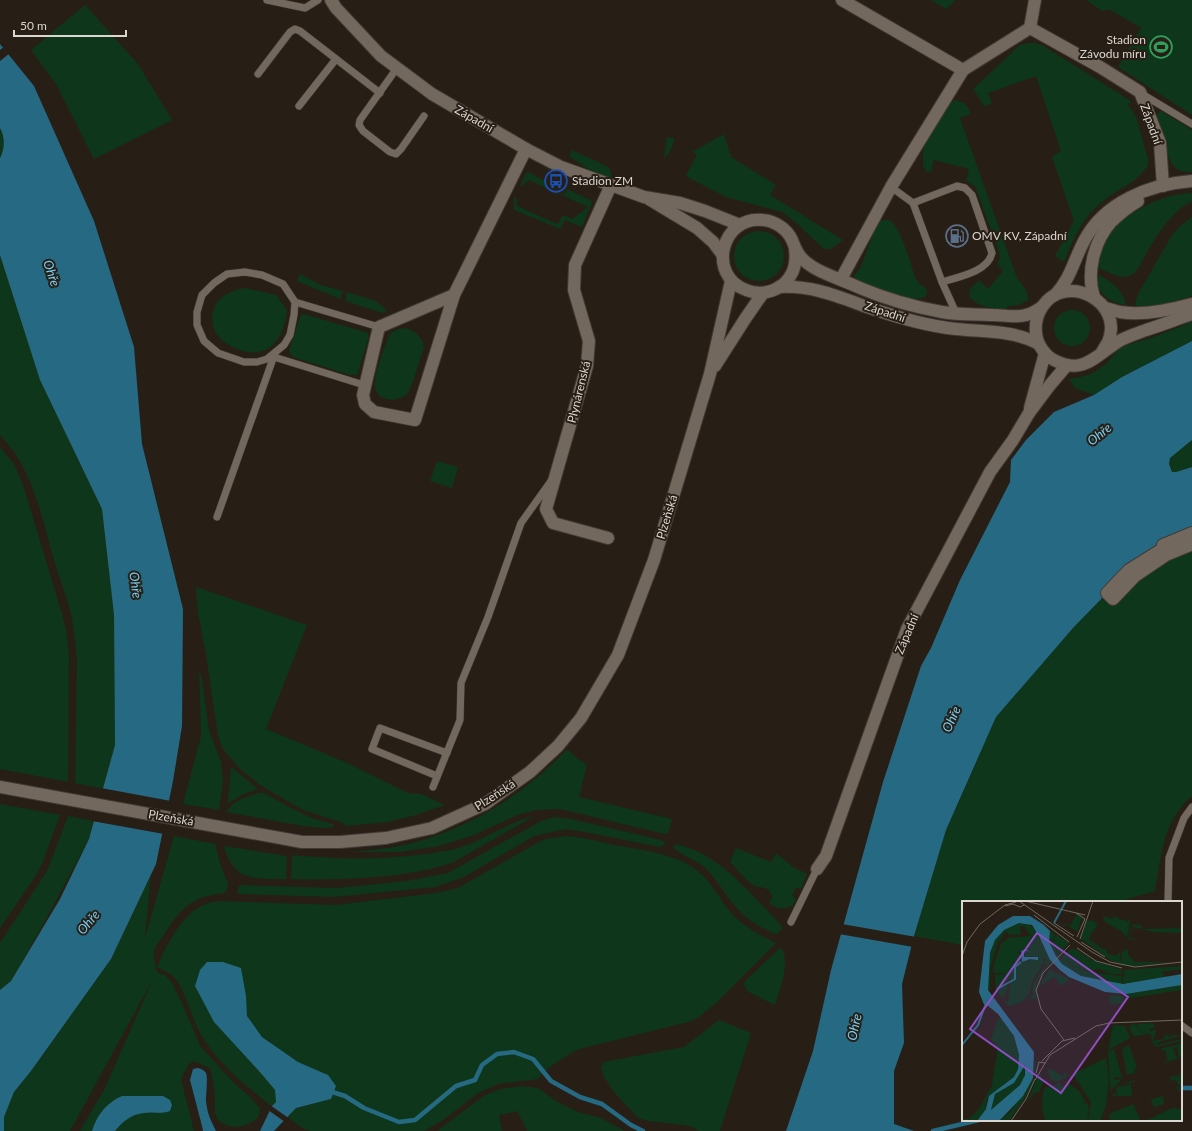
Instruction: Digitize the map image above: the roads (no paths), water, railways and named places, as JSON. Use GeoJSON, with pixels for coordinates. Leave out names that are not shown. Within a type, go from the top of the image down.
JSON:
{"type":"FeatureCollection","features":[{"type":"Feature","properties":{"kind":"street","name":"Západní"},"geometry":{"type":"LineString","coordinates":[[331,0],[336,8],[381,56],[432,94],[526,149],[561,167],[644,197],[697,228],[713,242],[722,254],[723,264],[731,281]]}},
{"type":"Feature","properties":{"kind":"street"},"geometry":{"type":"LineString","coordinates":[[842,0],[963,70]]}},
{"type":"Feature","properties":{"kind":"street"},"geometry":{"type":"LineString","coordinates":[[842,279],[891,187],[963,70],[1030,28],[1035,0]]}},
{"type":"Feature","properties":{"kind":"street","name":"Západní"},"geometry":{"type":"LineString","coordinates":[[1030,28],[1100,67],[1140,92],[1160,143],[1161,187]]}},
{"type":"Feature","properties":{"kind":"street"},"geometry":{"type":"LineString","coordinates":[[454,295],[379,327],[364,385],[363,395],[365,404],[374,412],[415,420],[454,295],[526,149]]}},
{"type":"Feature","properties":{"kind":"street","name":"Západní"},"geometry":{"type":"LineString","coordinates":[[644,197],[680,203],[740,225],[751,221],[762,220],[774,223],[784,229],[791,238],[800,256],[812,268],[842,279],[870,292],[898,301],[942,312],[1026,315],[1042,307],[1063,286],[1085,240],[1094,225],[1103,216],[1136,194],[1192,181]]}},
{"type":"Feature","properties":{"kind":"street","name":"Plynárenská"},"geometry":{"type":"LineString","coordinates":[[608,538],[553,523],[546,509],[587,366],[589,341],[574,290],[576,265],[611,185]]}},
{"type":"Feature","properties":{"kind":"street","name":"Západní"},"geometry":{"type":"LineString","coordinates":[[1094,298],[1090,288],[1091,270],[1096,249],[1103,234],[1111,222],[1127,208],[1161,187]]}},
{"type":"Feature","properties":{"kind":"street"},"geometry":{"type":"LineString","coordinates":[[722,254],[725,243],[731,233],[740,225]]}},
{"type":"Feature","properties":{"kind":"street","name":"Západní"},"geometry":{"type":"LineString","coordinates":[[763,293],[775,290],[785,283],[793,272],[796,261],[796,249]]}},
{"type":"Feature","properties":{"kind":"street"},"geometry":{"type":"LineString","coordinates":[[731,281],[740,288],[751,292],[763,293]]}},
{"type":"Feature","properties":{"kind":"street","name":"Plzeňská"},"geometry":{"type":"LineString","coordinates":[[0,787],[302,842],[340,842],[386,838],[432,828],[485,804],[530,772],[558,746],[581,718],[618,655],[654,560],[710,374],[731,281]]}},
{"type":"Feature","properties":{"kind":"street","name":"Západní"},"geometry":{"type":"LineString","coordinates":[[778,287],[817,289],[891,315],[918,322],[956,329],[1008,333],[1028,338],[1055,361],[1067,365],[1029,413],[1013,440],[990,472],[907,629],[826,856],[817,869]]}},
{"type":"Feature","properties":{"kind":"street"},"geometry":{"type":"LineString","coordinates":[[1055,295],[1067,291],[1079,291],[1089,294],[1105,308],[1109,318],[1110,328],[1108,341],[1102,352]]}},
{"type":"Feature","properties":{"kind":"street","name":"Plzeňská"},"geometry":{"type":"LineString","coordinates":[[710,374],[763,293]]}},
{"type":"Feature","properties":{"kind":"street"},"geometry":{"type":"LineString","coordinates":[[1105,308],[1120,312],[1150,312],[1164,311],[1192,304]]}},
{"type":"Feature","properties":{"kind":"street","name":"Západní"},"geometry":{"type":"LineString","coordinates":[[1029,413],[1042,349],[1036,335],[1036,324],[1042,307]]}},
{"type":"Feature","properties":{"kind":"street"},"geometry":{"type":"LineString","coordinates":[[1067,365],[1080,365],[1092,361],[1102,352],[1131,335],[1192,314]]}},
{"type":"Feature","properties":{"kind":"street"},"geometry":{"type":"LineString","coordinates":[[1192,533],[1163,545],[1164,548],[1130,570],[1108,593],[1113,599],[1135,576],[1166,555],[1190,545],[1188,540],[1192,538]]}},
{"type":"Feature","properties":{"kind":"lane"},"geometry":{"type":"LineString","coordinates":[[267,0],[305,8],[318,0]]}},
{"type":"Feature","properties":{"kind":"lane"},"geometry":{"type":"LineString","coordinates":[[258,74],[290,32],[295,29],[300,31],[380,93]]}},
{"type":"Feature","properties":{"kind":"lane"},"geometry":{"type":"LineString","coordinates":[[299,106],[336,59]]}},
{"type":"Feature","properties":{"kind":"lane"},"geometry":{"type":"LineString","coordinates":[[397,68],[360,120],[359,125],[363,131],[390,152],[396,154],[424,116]]}},
{"type":"Feature","properties":{"kind":"lane"},"geometry":{"type":"LineString","coordinates":[[1140,92],[1192,124]]}},
{"type":"Feature","properties":{"kind":"lane"},"geometry":{"type":"LineString","coordinates":[[913,203],[957,186],[965,188],[972,195],[992,253],[991,257],[989,262],[981,268],[942,282]]}},
{"type":"Feature","properties":{"kind":"lane"},"geometry":{"type":"LineString","coordinates":[[891,187],[913,203],[942,282],[956,313]]}},
{"type":"Feature","properties":{"kind":"lane"},"geometry":{"type":"LineString","coordinates":[[244,272],[262,275],[284,284],[294,302],[294,315],[290,335],[284,346],[275,355],[257,362],[244,362],[218,353],[204,341],[197,325],[197,312],[202,295],[214,283],[227,274],[244,272]]}},
{"type":"Feature","properties":{"kind":"lane"},"geometry":{"type":"LineString","coordinates":[[294,302],[379,327]]}},
{"type":"Feature","properties":{"kind":"lane"},"geometry":{"type":"LineString","coordinates":[[275,355],[364,385]]}},
{"type":"Feature","properties":{"kind":"lane"},"geometry":{"type":"LineString","coordinates":[[216,517],[275,355]]}},
{"type":"Feature","properties":{"kind":"lane"},"geometry":{"type":"LineString","coordinates":[[433,787],[460,720],[461,683],[488,617],[521,522],[556,475]]}},
{"type":"Feature","properties":{"kind":"lane"},"geometry":{"type":"LineString","coordinates":[[437,776],[372,749],[380,728],[447,753]]}},
{"type":"Feature","properties":{"kind":"lane"},"geometry":{"type":"LineString","coordinates":[[1168,901],[1169,858],[1184,818],[1192,807]]}},
{"type":"Feature","properties":{"kind":"lane"},"geometry":{"type":"LineString","coordinates":[[791,922],[817,869]]}},
{"type":"Feature","properties":{"kind":"lane"},"geometry":{"type":"LineString","coordinates":[[1182,1026],[1192,1033]]}},
{"type":"Feature","properties":{"kind":"water","name":"Ohře"},"geometry":{"type":"Polygon","coordinates":[[[0,44],[34,86],[94,221],[134,347],[142,444],[183,609],[182,726],[173,781],[156,864],[111,959],[31,1071],[14,1092],[4,1117],[4,1131],[0,1131],[0,990],[11,981],[60,899],[89,839],[115,745],[114,615],[102,509],[40,380],[0,255],[0,158],[4,143],[0,128],[0,44]]]}},
{"type":"Feature","properties":{"kind":"water","name":"Ohře"},"geometry":{"type":"Polygon","coordinates":[[[1192,341],[1192,440],[1170,458],[1169,464],[1172,472],[1192,467],[1192,533],[1107,593],[1073,628],[996,717],[946,830],[914,936],[902,984],[904,1043],[894,1071],[894,1124],[914,1131],[786,1131],[813,1051],[831,970],[883,782],[921,666],[931,648],[960,580],[1010,482],[1011,460],[1026,440],[1054,412],[1094,395],[1122,377],[1192,341]]]}},
{"type":"Feature","properties":{"kind":"water"},"geometry":{"type":"Polygon","coordinates":[[[207,962],[223,962],[241,968],[246,996],[247,1016],[262,1037],[298,1062],[328,1075],[336,1086],[331,1099],[296,1108],[274,1131],[260,1131],[272,1106],[276,1102],[275,1090],[214,1022],[195,986],[200,970],[207,962]]]}},
{"type":"Feature","properties":{"kind":"water"},"geometry":{"type":"Polygon","coordinates":[[[198,1068],[206,1073],[206,1101],[210,1117],[216,1131],[203,1131],[190,1080],[193,1069],[198,1068]]]}},
{"type":"Feature","properties":{"kind":"water"},"geometry":{"type":"Polygon","coordinates":[[[122,1096],[163,1096],[170,1100],[172,1105],[170,1111],[162,1113],[151,1112],[132,1116],[121,1124],[115,1131],[92,1131],[99,1115],[103,1110],[111,1102],[122,1096]]]}},
{"type":"Feature","properties":{"kind":"waterway"},"geometry":{"type":"LineString","coordinates":[[329,1091],[345,1096],[364,1108],[399,1122],[415,1120],[456,1086],[475,1080],[482,1065],[497,1054],[514,1052],[533,1059],[551,1081],[580,1097],[602,1104],[631,1125],[643,1131]]}},
{"type":"Feature","properties":{"kind":"waterway"},"geometry":{"type":"LineString","coordinates":[[1182,1088],[1192,1088]]}},
{"type":"Feature","properties":{"kind":"waterway"},"geometry":{"type":"LineString","coordinates":[[933,1131],[975,1121]]}},
{"type":"Feature","properties":{"kind":"place","name":"Stadion Závodu míru"},"geometry":{"type":"Point","coordinates":[1161,47]}},
{"type":"Feature","properties":{"kind":"place","name":"Stadion ZM"},"geometry":{"type":"Point","coordinates":[556,181]}},
{"type":"Feature","properties":{"kind":"place","name":"OMV KV, Západní"},"geometry":{"type":"Point","coordinates":[957,236]}}]}
